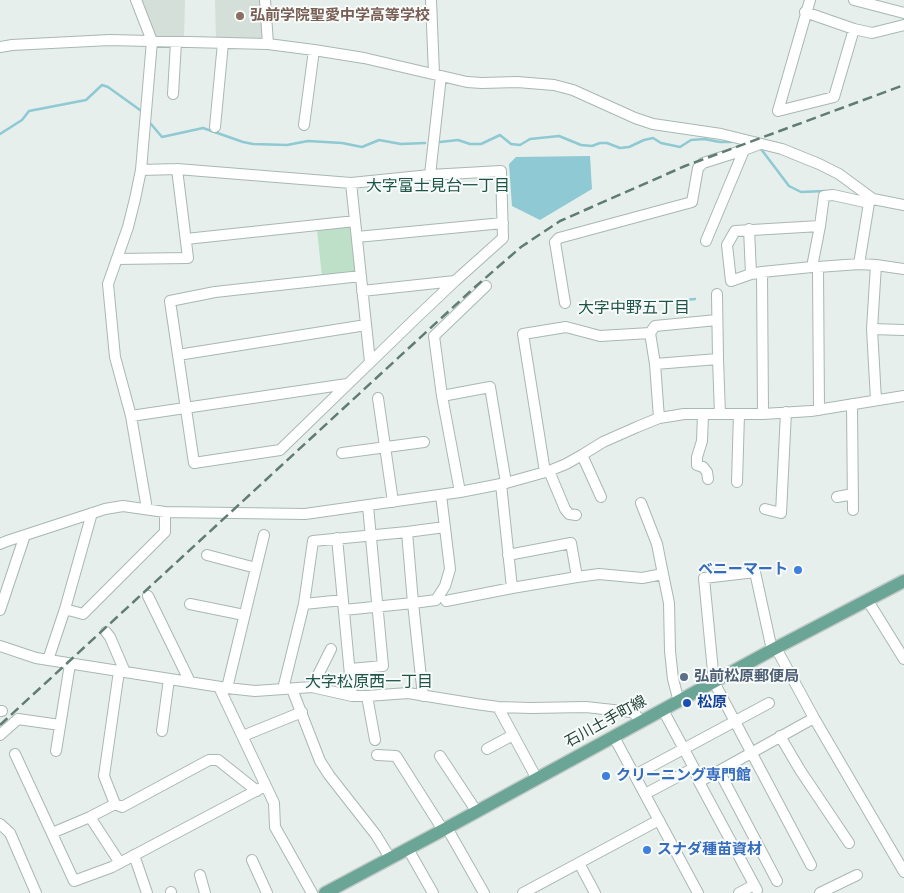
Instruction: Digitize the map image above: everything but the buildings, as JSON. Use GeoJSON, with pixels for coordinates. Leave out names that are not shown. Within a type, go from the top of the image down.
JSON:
{"type":"FeatureCollection","features":[{"type":"Feature","properties":{"kind":"main road","name":"石川土手町線"},"geometry":{"type":"LineString","coordinates":[[325,893],[774,649],[904,581]]}},
{"type":"Feature","properties":{"kind":"street"},"geometry":{"type":"LineString","coordinates":[[136,0],[152,41],[140,170],[128,227],[108,284],[115,357],[131,416],[147,509]]}},
{"type":"Feature","properties":{"kind":"street"},"geometry":{"type":"LineString","coordinates":[[265,0],[268,44]]}},
{"type":"Feature","properties":{"kind":"street"},"geometry":{"type":"LineString","coordinates":[[430,175],[438,75],[431,0]]}},
{"type":"Feature","properties":{"kind":"street"},"geometry":{"type":"LineString","coordinates":[[810,0],[778,111],[834,96],[854,29]]}},
{"type":"Feature","properties":{"kind":"street"},"geometry":{"type":"LineString","coordinates":[[854,0],[904,13]]}},
{"type":"Feature","properties":{"kind":"street"},"geometry":{"type":"LineString","coordinates":[[806,12],[854,29],[872,33],[904,25]]}},
{"type":"Feature","properties":{"kind":"street"},"geometry":{"type":"LineString","coordinates":[[0,47],[110,40],[268,44],[364,58],[468,82],[554,84],[573,90],[635,118],[653,124],[721,134],[782,150],[839,174],[871,201]]}},
{"type":"Feature","properties":{"kind":"street"},"geometry":{"type":"LineString","coordinates":[[173,94],[176,42]]}},
{"type":"Feature","properties":{"kind":"street"},"geometry":{"type":"LineString","coordinates":[[215,127],[223,43]]}},
{"type":"Feature","properties":{"kind":"street"},"geometry":{"type":"LineString","coordinates":[[304,125],[314,50]]}},
{"type":"Feature","properties":{"kind":"street"},"geometry":{"type":"LineString","coordinates":[[565,303],[555,242],[559,238],[692,202],[698,168],[704,163],[760,144]]}},
{"type":"Feature","properties":{"kind":"street"},"geometry":{"type":"LineString","coordinates":[[706,240],[744,150]]}},
{"type":"Feature","properties":{"kind":"street"},"geometry":{"type":"LineString","coordinates":[[140,170],[177,169],[351,183],[430,175],[501,171],[504,238],[455,281],[280,450],[194,463],[170,301],[215,292],[361,276]]}},
{"type":"Feature","properties":{"kind":"street"},"geometry":{"type":"LineString","coordinates":[[117,259],[188,258],[177,169]]}},
{"type":"Feature","properties":{"kind":"street"},"geometry":{"type":"LineString","coordinates":[[351,183],[370,362]]}},
{"type":"Feature","properties":{"kind":"street"},"geometry":{"type":"LineString","coordinates":[[819,410],[815,267],[824,196],[833,195],[904,205]]}},
{"type":"Feature","properties":{"kind":"street"},"geometry":{"type":"LineString","coordinates":[[859,264],[871,201]]}},
{"type":"Feature","properties":{"kind":"street"},"geometry":{"type":"LineString","coordinates":[[186,238],[355,221]]}},
{"type":"Feature","properties":{"kind":"street"},"geometry":{"type":"LineString","coordinates":[[357,237],[503,222]]}},
{"type":"Feature","properties":{"kind":"street"},"geometry":{"type":"LineString","coordinates":[[820,226],[735,231],[727,244],[731,281],[762,272],[815,267],[859,264],[904,269]]}},
{"type":"Feature","properties":{"kind":"street"},"geometry":{"type":"LineString","coordinates":[[749,230],[751,274]]}},
{"type":"Feature","properties":{"kind":"street"},"geometry":{"type":"LineString","coordinates":[[876,265],[872,329],[876,400]]}},
{"type":"Feature","properties":{"kind":"street"},"geometry":{"type":"LineString","coordinates":[[762,272],[763,414]]}},
{"type":"Feature","properties":{"kind":"street"},"geometry":{"type":"LineString","coordinates":[[362,291],[455,281]]}},
{"type":"Feature","properties":{"kind":"street"},"geometry":{"type":"LineString","coordinates":[[460,492],[442,396],[434,336],[486,286]]}},
{"type":"Feature","properties":{"kind":"street"},"geometry":{"type":"LineString","coordinates":[[717,294],[720,414]]}},
{"type":"Feature","properties":{"kind":"street"},"geometry":{"type":"LineString","coordinates":[[659,418],[655,364],[650,333],[655,326],[717,320]]}},
{"type":"Feature","properties":{"kind":"street"},"geometry":{"type":"LineString","coordinates":[[178,355],[366,325]]}},
{"type":"Feature","properties":{"kind":"street"},"geometry":{"type":"LineString","coordinates":[[576,515],[569,514],[565,509],[547,471],[523,334],[566,327],[600,336],[650,333]]}},
{"type":"Feature","properties":{"kind":"street"},"geometry":{"type":"LineString","coordinates":[[872,329],[904,330]]}},
{"type":"Feature","properties":{"kind":"street"},"geometry":{"type":"LineString","coordinates":[[655,364],[718,359]]}},
{"type":"Feature","properties":{"kind":"street"},"geometry":{"type":"LineString","coordinates":[[131,416],[348,384]]}},
{"type":"Feature","properties":{"kind":"street"},"geometry":{"type":"LineString","coordinates":[[442,396],[490,388],[503,484],[512,588]]}},
{"type":"Feature","properties":{"kind":"street"},"geometry":{"type":"LineString","coordinates":[[0,544],[105,509],[124,506],[164,512],[305,514],[460,492],[503,484],[547,471],[582,456],[603,442],[659,418],[703,414],[763,414],[819,410],[904,396]]}},
{"type":"Feature","properties":{"kind":"street"},"geometry":{"type":"LineString","coordinates":[[378,398],[393,502]]}},
{"type":"Feature","properties":{"kind":"street"},"geometry":{"type":"LineString","coordinates":[[852,404],[853,510]]}},
{"type":"Feature","properties":{"kind":"street"},"geometry":{"type":"LineString","coordinates":[[765,508],[781,513],[786,412]]}},
{"type":"Feature","properties":{"kind":"street"},"geometry":{"type":"LineString","coordinates":[[703,414],[702,441],[697,457],[697,465],[703,467],[707,472],[708,479]]}},
{"type":"Feature","properties":{"kind":"street"},"geometry":{"type":"LineString","coordinates":[[738,482],[739,414]]}},
{"type":"Feature","properties":{"kind":"street"},"geometry":{"type":"LineString","coordinates":[[342,453],[424,442]]}},
{"type":"Feature","properties":{"kind":"street"},"geometry":{"type":"LineString","coordinates":[[582,456],[601,497]]}},
{"type":"Feature","properties":{"kind":"street"},"geometry":{"type":"LineString","coordinates":[[837,497],[853,494]]}},
{"type":"Feature","properties":{"kind":"street"},"geometry":{"type":"LineString","coordinates":[[304,604],[377,607],[436,600],[445,586],[450,569],[441,495]]}},
{"type":"Feature","properties":{"kind":"street"},"geometry":{"type":"LineString","coordinates":[[641,503],[657,544],[669,603],[671,660],[673,679],[679,702]]}},
{"type":"Feature","properties":{"kind":"street"},"geometry":{"type":"LineString","coordinates":[[350,669],[383,666],[368,506]]}},
{"type":"Feature","properties":{"kind":"street"},"geometry":{"type":"LineString","coordinates":[[65,609],[83,614],[165,532],[164,512]]}},
{"type":"Feature","properties":{"kind":"street"},"geometry":{"type":"LineString","coordinates":[[48,660],[65,609],[92,513]]}},
{"type":"Feature","properties":{"kind":"street"},"geometry":{"type":"LineString","coordinates":[[390,858],[376,836],[320,761],[302,712],[288,689],[304,604],[313,541],[445,527]]}},
{"type":"Feature","properties":{"kind":"street"},"geometry":{"type":"LineString","coordinates":[[407,532],[423,696]]}},
{"type":"Feature","properties":{"kind":"street"},"geometry":{"type":"LineString","coordinates":[[0,610],[25,535]]}},
{"type":"Feature","properties":{"kind":"street"},"geometry":{"type":"LineString","coordinates":[[264,535],[244,615],[223,687],[262,788],[274,803],[275,827],[312,893]]}},
{"type":"Feature","properties":{"kind":"street"},"geometry":{"type":"LineString","coordinates":[[337,538],[352,696]]}},
{"type":"Feature","properties":{"kind":"street"},"geometry":{"type":"LineString","coordinates":[[508,555],[570,543],[577,577]]}},
{"type":"Feature","properties":{"kind":"street"},"geometry":{"type":"LineString","coordinates":[[207,555],[256,568]]}},
{"type":"Feature","properties":{"kind":"street"},"geometry":{"type":"LineString","coordinates":[[811,865],[714,682],[704,578],[755,572],[774,649],[904,872]]}},
{"type":"Feature","properties":{"kind":"street"},"geometry":{"type":"LineString","coordinates":[[446,601],[599,574],[642,578],[663,574]]}},
{"type":"Feature","properties":{"kind":"street"},"geometry":{"type":"LineString","coordinates":[[148,596],[190,682]]}},
{"type":"Feature","properties":{"kind":"street"},"geometry":{"type":"LineString","coordinates":[[868,601],[904,659]]}},
{"type":"Feature","properties":{"kind":"street"},"geometry":{"type":"LineString","coordinates":[[190,604],[244,615]]}},
{"type":"Feature","properties":{"kind":"street"},"geometry":{"type":"LineString","coordinates":[[106,632],[110,637],[122,671],[104,776],[114,804]]}},
{"type":"Feature","properties":{"kind":"street"},"geometry":{"type":"LineString","coordinates":[[0,646],[36,658],[223,687],[255,690],[312,687],[352,696],[408,693],[498,706],[531,708],[586,707],[630,712],[635,714],[641,722]]}},
{"type":"Feature","properties":{"kind":"street"},"geometry":{"type":"LineString","coordinates":[[312,687],[331,649]]}},
{"type":"Feature","properties":{"kind":"street"},"geometry":{"type":"LineString","coordinates":[[56,751],[70,664]]}},
{"type":"Feature","properties":{"kind":"street"},"geometry":{"type":"LineString","coordinates":[[162,731],[169,679]]}},
{"type":"Feature","properties":{"kind":"street"},"geometry":{"type":"LineString","coordinates":[[367,696],[375,740]]}},
{"type":"Feature","properties":{"kind":"street"},"geometry":{"type":"LineString","coordinates":[[635,775],[769,703]]}},
{"type":"Feature","properties":{"kind":"street"},"geometry":{"type":"LineString","coordinates":[[498,706],[536,779]]}},
{"type":"Feature","properties":{"kind":"street"},"geometry":{"type":"LineString","coordinates":[[663,710],[684,748],[699,782],[756,887],[739,893]]}},
{"type":"Feature","properties":{"kind":"street"},"geometry":{"type":"LineString","coordinates":[[243,736],[302,712]]}},
{"type":"Feature","properties":{"kind":"street"},"geometry":{"type":"LineString","coordinates":[[699,782],[814,718]]}},
{"type":"Feature","properties":{"kind":"street"},"geometry":{"type":"LineString","coordinates":[[0,736],[18,719],[60,725]]}},
{"type":"Feature","properties":{"kind":"street"},"geometry":{"type":"LineString","coordinates":[[487,749],[513,735]]}},
{"type":"Feature","properties":{"kind":"street"},"geometry":{"type":"LineString","coordinates":[[780,736],[800,770],[849,843]]}},
{"type":"Feature","properties":{"kind":"street"},"geometry":{"type":"LineString","coordinates":[[614,737],[698,893]]}},
{"type":"Feature","properties":{"kind":"street"},"geometry":{"type":"LineString","coordinates":[[15,754],[74,881],[120,863],[262,788]]}},
{"type":"Feature","properties":{"kind":"street"},"geometry":{"type":"LineString","coordinates":[[377,756],[396,756],[445,829],[484,893]]}},
{"type":"Feature","properties":{"kind":"street"},"geometry":{"type":"LineString","coordinates":[[440,756],[477,812]]}},
{"type":"Feature","properties":{"kind":"street"},"geometry":{"type":"LineString","coordinates":[[52,833],[90,817],[114,804],[122,807],[209,760],[218,760],[262,788]]}},
{"type":"Feature","properties":{"kind":"street"},"geometry":{"type":"LineString","coordinates":[[644,794],[694,768]]}},
{"type":"Feature","properties":{"kind":"street"},"geometry":{"type":"LineString","coordinates":[[719,771],[777,881]]}},
{"type":"Feature","properties":{"kind":"street"},"geometry":{"type":"LineString","coordinates":[[90,817],[120,863]]}},
{"type":"Feature","properties":{"kind":"street"},"geometry":{"type":"LineString","coordinates":[[523,893],[536,890],[579,863],[659,820]]}},
{"type":"Feature","properties":{"kind":"street"},"geometry":{"type":"LineString","coordinates":[[0,824],[10,833],[36,893]]}},
{"type":"Feature","properties":{"kind":"street"},"geometry":{"type":"LineString","coordinates":[[408,849],[433,893]]}},
{"type":"Feature","properties":{"kind":"street"},"geometry":{"type":"LineString","coordinates":[[134,855],[147,893]]}},
{"type":"Feature","properties":{"kind":"street"},"geometry":{"type":"LineString","coordinates":[[252,860],[267,893]]}},
{"type":"Feature","properties":{"kind":"street"},"geometry":{"type":"LineString","coordinates":[[579,863],[595,893]]}},
{"type":"Feature","properties":{"kind":"street"},"geometry":{"type":"LineString","coordinates":[[820,893],[857,875]]}},
{"type":"Feature","properties":{"kind":"street"},"geometry":{"type":"LineString","coordinates":[[200,876],[205,893]]}},
{"type":"Feature","properties":{"kind":"shaded area"},"geometry":{"type":"Polygon","coordinates":[[[142,0],[185,0],[184,38],[156,37],[142,0]]]}},
{"type":"Feature","properties":{"kind":"shaded area","name":"弘前学院聖愛中学高等学校"},"geometry":{"type":"Polygon","coordinates":[[[215,0],[262,0],[265,33],[259,40],[216,38],[215,0]]]}},
{"type":"Feature","properties":{"kind":"green space"},"geometry":{"type":"Polygon","coordinates":[[[349,227],[352,229],[357,271],[322,277],[317,230],[349,227]]]}},
{"type":"Feature","properties":{"kind":"water"},"geometry":{"type":"Polygon","coordinates":[[[590,156],[592,189],[540,220],[512,206],[509,164],[516,157],[590,156]]]}},
{"type":"Feature","properties":{"kind":"waterway"},"geometry":{"type":"LineString","coordinates":[[0,134],[22,120],[29,111],[86,100],[102,85],[108,87],[140,110]]}},
{"type":"Feature","properties":{"kind":"waterway"},"geometry":{"type":"LineString","coordinates":[[151,124],[162,137],[203,128],[253,144],[287,145],[308,141],[342,143],[362,147],[379,140],[401,144],[425,143]]}},
{"type":"Feature","properties":{"kind":"waterway"},"geometry":{"type":"LineString","coordinates":[[440,142],[458,140],[470,144],[481,144],[500,135],[511,144],[520,145],[530,139],[559,136],[581,145],[592,146],[607,143],[620,148],[629,147],[653,138],[661,143],[680,147],[691,140],[704,139],[731,142]]}},
{"type":"Feature","properties":{"kind":"waterway"},"geometry":{"type":"LineString","coordinates":[[761,149],[789,186],[801,192],[825,191]]}},
{"type":"Feature","properties":{"kind":"waterway"},"geometry":{"type":"LineString","coordinates":[[595,305],[601,303],[665,302],[695,299]]}},
{"type":"Feature","properties":{"kind":"railway"},"geometry":{"type":"LineString","coordinates":[[0,725],[475,287],[521,247],[560,221],[685,166],[904,85]]}},
{"type":"Feature","properties":{"kind":"place","name":"弘前学院聖愛中学高等学校"},"geometry":{"type":"Point","coordinates":[240,16]}},
{"type":"Feature","properties":{"kind":"place","name":"ベニーマート"},"geometry":{"type":"Point","coordinates":[798,570]}},
{"type":"Feature","properties":{"kind":"place","name":"弘前松原郵便局"},"geometry":{"type":"Point","coordinates":[684,677]}},
{"type":"Feature","properties":{"kind":"place","name":"松原"},"geometry":{"type":"Point","coordinates":[687,703]}},
{"type":"Feature","properties":{"kind":"place","name":"クリーニング専門館"},"geometry":{"type":"Point","coordinates":[606,776]}},
{"type":"Feature","properties":{"kind":"place","name":"スナダ種苗資材"},"geometry":{"type":"Point","coordinates":[647,850]}},
{"type":"Feature","properties":{"kind":"district","name":"大字富士見台一丁目"},"geometry":{"type":"Point","coordinates":[438,187]}},
{"type":"Feature","properties":{"kind":"district","name":"大字中野五丁目"},"geometry":{"type":"Point","coordinates":[634,309]}},
{"type":"Feature","properties":{"kind":"district","name":"大字松原西一丁目"},"geometry":{"type":"Point","coordinates":[369,683]}}]}
